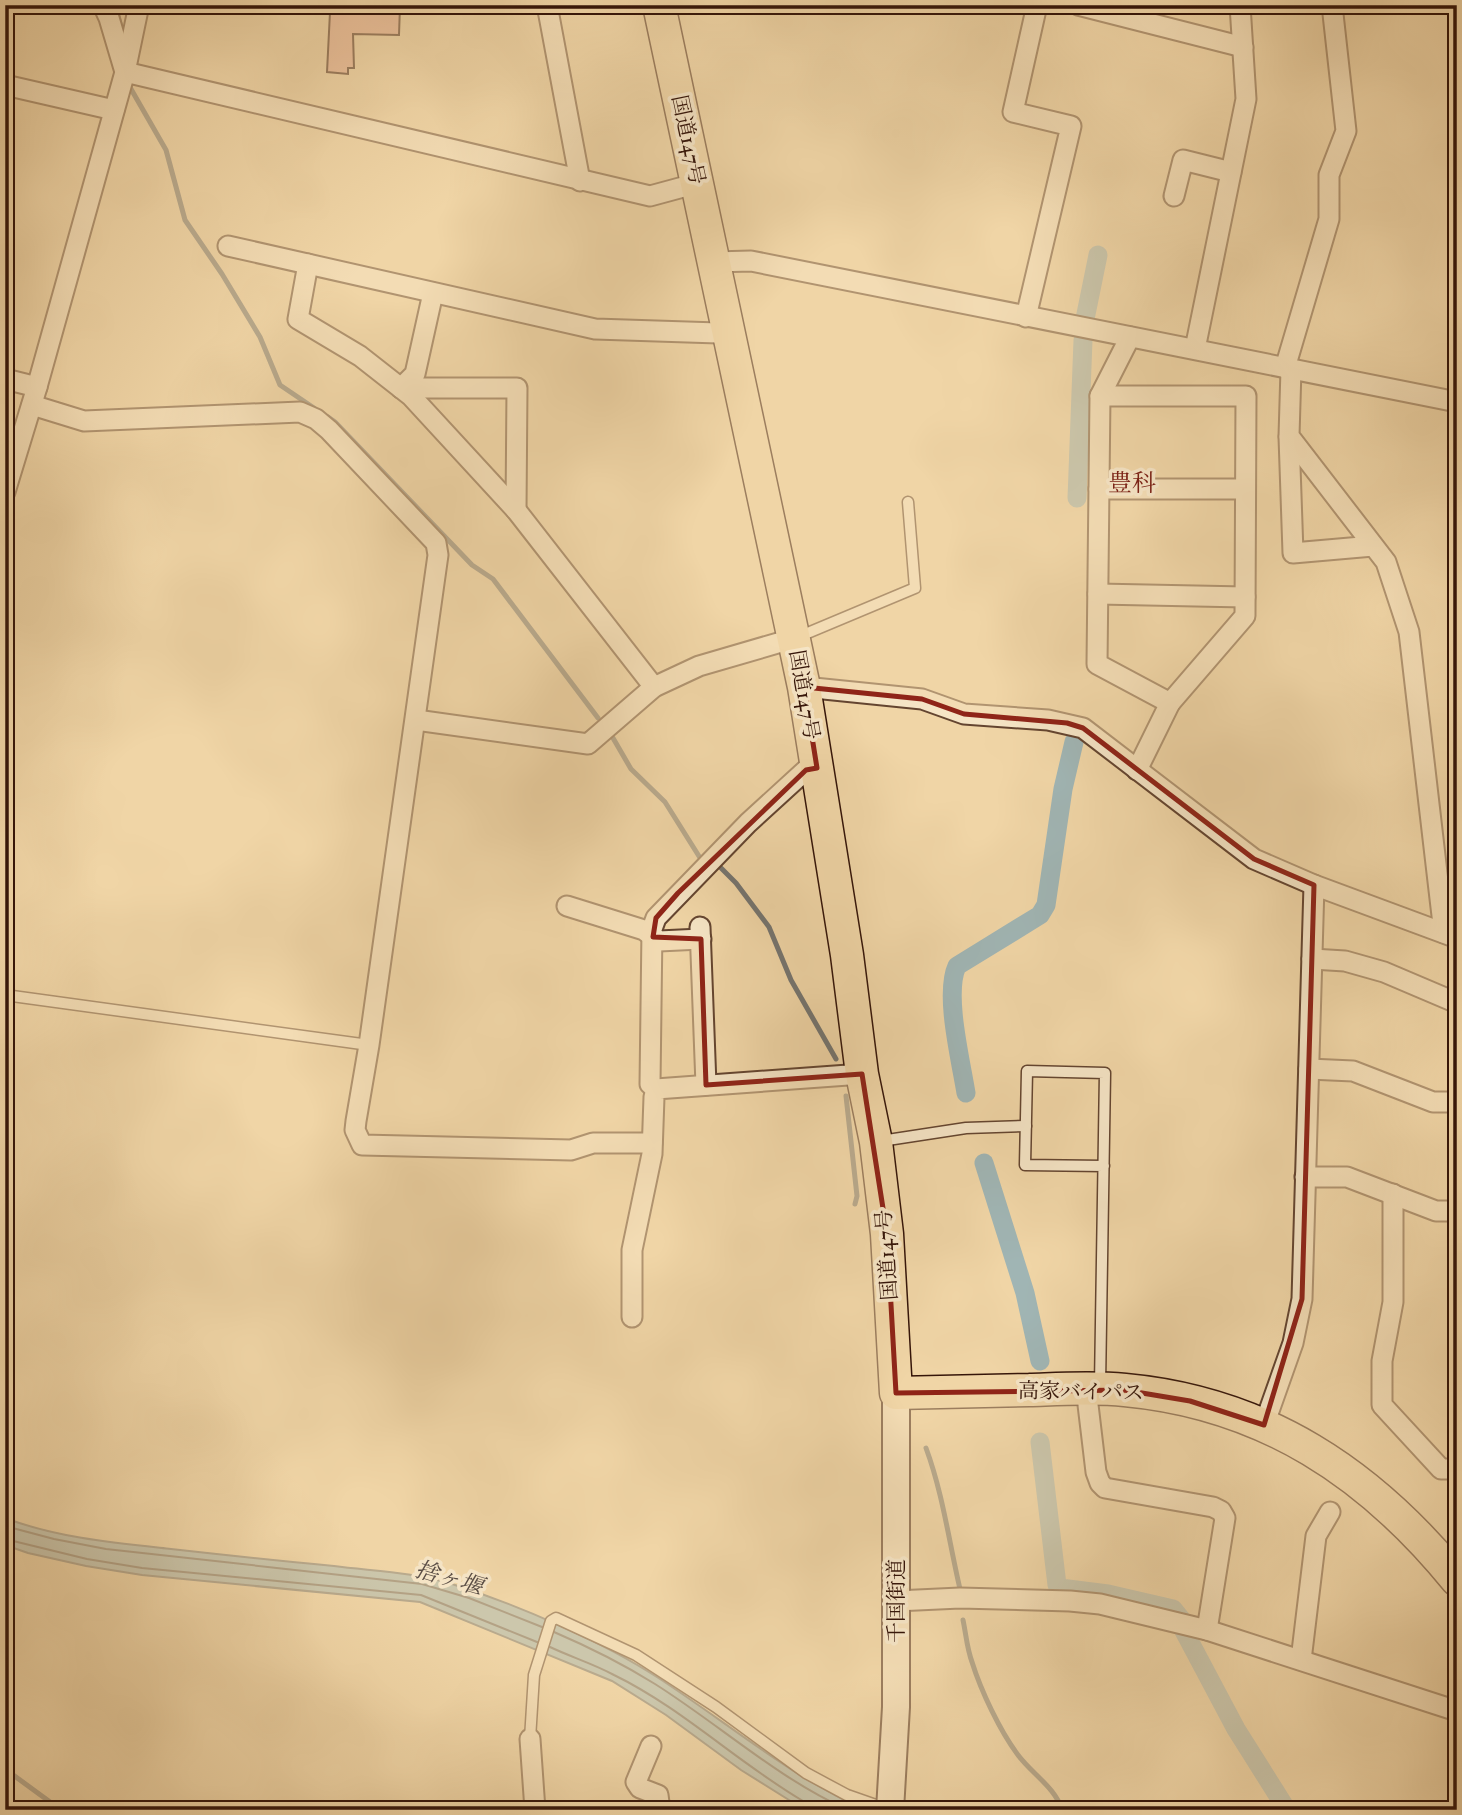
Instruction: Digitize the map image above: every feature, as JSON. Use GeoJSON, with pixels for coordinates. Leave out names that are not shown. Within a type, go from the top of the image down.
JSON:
{"type":"FeatureCollection","features":[{"type":"Feature","properties":{"kind":"highway","name":"国道147号"},"geometry":{"type":"LineString","coordinates":[[659,5],[804,687],[847,955],[862,1074],[876,1142],[887,1234],[896,1393]]}},
{"type":"Feature","properties":{"kind":"highway","name":"高家バイパス"},"geometry":{"type":"LineString","coordinates":[[896,1393],[1093,1389],[1145,1393],[1190,1401],[1264,1425],[1324,1457],[1366,1486],[1451,1564]]}},
{"type":"Feature","properties":{"kind":"main road","name":"千国街道"},"geometry":{"type":"LineString","coordinates":[[890,1810],[895,1728],[897,1601],[896,1393]]}},
{"type":"Feature","properties":{"kind":"street"},"geometry":{"type":"LineString","coordinates":[[103,5],[125,72]]}},
{"type":"Feature","properties":{"kind":"street"},"geometry":{"type":"LineString","coordinates":[[6,483],[34,396],[125,72],[139,5]]}},
{"type":"Feature","properties":{"kind":"street"},"geometry":{"type":"LineString","coordinates":[[547,5],[580,181]]}},
{"type":"Feature","properties":{"kind":"street"},"geometry":{"type":"LineString","coordinates":[[1026,317],[1071,126],[1013,112],[1037,5]]}},
{"type":"Feature","properties":{"kind":"street"},"geometry":{"type":"LineString","coordinates":[[1078,5],[1243,47]]}},
{"type":"Feature","properties":{"kind":"street"},"geometry":{"type":"LineString","coordinates":[[1195,349],[1246,99],[1240,5]]}},
{"type":"Feature","properties":{"kind":"street"},"geometry":{"type":"LineString","coordinates":[[1332,5],[1346,131],[1329,176],[1329,219],[1288,368],[1293,553],[1373,546]]}},
{"type":"Feature","properties":{"kind":"street"},"geometry":{"type":"LineString","coordinates":[[125,72],[650,196],[698,183]]}},
{"type":"Feature","properties":{"kind":"street"},"geometry":{"type":"LineString","coordinates":[[5,85],[114,110]]}},
{"type":"Feature","properties":{"kind":"street"},"geometry":{"type":"LineString","coordinates":[[1174,196],[1183,160],[1231,172]]}},
{"type":"Feature","properties":{"kind":"street"},"geometry":{"type":"LineString","coordinates":[[228,246],[596,329],[705,333],[718,333],[729,329]]}},
{"type":"Feature","properties":{"kind":"street"},"geometry":{"type":"LineString","coordinates":[[714,262],[751,261],[1457,402]]}},
{"type":"Feature","properties":{"kind":"street"},"geometry":{"type":"LineString","coordinates":[[308,264],[298,318],[360,356],[411,396],[516,510],[653,687]]}},
{"type":"Feature","properties":{"kind":"street"},"geometry":{"type":"LineString","coordinates":[[401,388],[415,374],[433,293]]}},
{"type":"Feature","properties":{"kind":"street"},"geometry":{"type":"LineString","coordinates":[[1130,337],[1100,396],[1097,664],[1170,703]]}},
{"type":"Feature","properties":{"kind":"street"},"geometry":{"type":"LineString","coordinates":[[5,379],[85,421],[293,411],[307,414],[322,424],[436,544],[438,555],[355,1130],[362,1145],[571,1150],[593,1143],[652,1143]]}},
{"type":"Feature","properties":{"kind":"street"},"geometry":{"type":"LineString","coordinates":[[401,388],[517,388],[516,510]]}},
{"type":"Feature","properties":{"kind":"street"},"geometry":{"type":"LineString","coordinates":[[1100,396],[1246,396],[1245,616],[1170,703],[1137,770]]}},
{"type":"Feature","properties":{"kind":"street"},"geometry":{"type":"LineString","coordinates":[[804,687],[922,699],[964,714],[1067,723],[1083,728],[1254,859],[1314,885],[1450,936],[1409,632],[1386,562],[1289,436]]}},
{"type":"Feature","properties":{"kind":"street"},"geometry":{"type":"LineString","coordinates":[[1099,489],[1245,489]]}},
{"type":"Feature","properties":{"kind":"street"},"geometry":{"type":"LineString","coordinates":[[1098,594],[1245,597]]}},
{"type":"Feature","properties":{"kind":"street"},"geometry":{"type":"LineString","coordinates":[[415,720],[588,744],[653,687],[699,666],[795,638]]}},
{"type":"Feature","properties":{"kind":"street"},"geometry":{"type":"LineString","coordinates":[[817,768],[806,770],[767,805],[656,918],[653,924],[650,1084],[656,1089],[862,1074]]}},
{"type":"Feature","properties":{"kind":"street"},"geometry":{"type":"LineString","coordinates":[[1264,1425],[1293,1343],[1302,1299],[1314,885]]}},
{"type":"Feature","properties":{"kind":"street"},"geometry":{"type":"LineString","coordinates":[[566,906],[644,930],[659,941],[700,933],[706,1085]]}},
{"type":"Feature","properties":{"kind":"street"},"geometry":{"type":"LineString","coordinates":[[1312,959],[1345,961],[1371,968],[1457,1003]]}},
{"type":"Feature","properties":{"kind":"street"},"geometry":{"type":"LineString","coordinates":[[1309,1069],[1353,1071],[1433,1102],[1457,1102]]}},
{"type":"Feature","properties":{"kind":"street"},"geometry":{"type":"LineString","coordinates":[[632,1317],[632,1250],[650,1168],[656,1089]]}},
{"type":"Feature","properties":{"kind":"street"},"geometry":{"type":"LineString","coordinates":[[1306,1177],[1347,1177],[1436,1211],[1457,1211]]}},
{"type":"Feature","properties":{"kind":"street"},"geometry":{"type":"LineString","coordinates":[[1393,1194],[1393,1302],[1382,1362],[1382,1405],[1441,1469],[1457,1469]]}},
{"type":"Feature","properties":{"kind":"street"},"geometry":{"type":"LineString","coordinates":[[1093,1389],[1096,1472],[1104,1488],[1213,1507],[1221,1511],[1225,1518],[1207,1630]]}},
{"type":"Feature","properties":{"kind":"street"},"geometry":{"type":"LineString","coordinates":[[1301,1660],[1316,1536],[1331,1512]]}},
{"type":"Feature","properties":{"kind":"street"},"geometry":{"type":"LineString","coordinates":[[897,1601],[960,1598],[1100,1604],[1207,1630],[1457,1711]]}},
{"type":"Feature","properties":{"kind":"street"},"geometry":{"type":"LineString","coordinates":[[530,1739],[535,1810]]}},
{"type":"Feature","properties":{"kind":"street"},"geometry":{"type":"LineString","coordinates":[[651,1746],[636,1782],[640,1788],[658,1795],[660,1810]]}},
{"type":"Feature","properties":{"kind":"lane"},"geometry":{"type":"LineString","coordinates":[[795,638],[915,588],[908,502]]}},
{"type":"Feature","properties":{"kind":"lane"},"geometry":{"type":"LineString","coordinates":[[5,995],[369,1045]]}},
{"type":"Feature","properties":{"kind":"lane"},"geometry":{"type":"LineString","coordinates":[[1093,1389],[1104,1166],[1105,1073],[1027,1071],[1026,1165],[1104,1166]]}},
{"type":"Feature","properties":{"kind":"lane"},"geometry":{"type":"LineString","coordinates":[[876,1142],[966,1128],[1026,1126]]}},
{"type":"Feature","properties":{"kind":"lane"},"geometry":{"type":"LineString","coordinates":[[530,1739],[534,1675],[551,1621],[556,1618],[636,1655],[716,1707],[806,1773],[847,1795],[890,1810]]}},
{"type":"Feature","properties":{"kind":"highlighted area"},"geometry":{"type":"Polygon","coordinates":[[[804,687],[922,699],[964,714],[1067,723],[1083,728],[1254,859],[1314,885],[1302,1299],[1264,1425],[1190,1401],[1124,1390],[896,1393],[887,1234],[862,1074],[706,1085],[701,939],[653,937],[656,918],[678,893],[806,770],[817,768],[804,687]]]}},
{"type":"Feature","properties":{"kind":"water"},"geometry":{"type":"Polygon","coordinates":[[[5,1518],[87,1539],[406,1574],[449,1583],[530,1613],[612,1651],[686,1696],[811,1782],[865,1810],[805,1810],[741,1770],[666,1715],[612,1681],[420,1602],[142,1575],[86,1566],[5,1545],[5,1518]]]}},
{"type":"Feature","properties":{"kind":"building"},"geometry":{"type":"Polygon","coordinates":[[[340,6],[400,6],[399,35],[353,34],[354,68],[348,68],[348,74],[327,72],[330,12],[340,13],[340,6]]]}},
{"type":"Feature","properties":{"kind":"waterway"},"geometry":{"type":"LineString","coordinates":[[115,5],[121,27]]}},
{"type":"Feature","properties":{"kind":"waterway"},"geometry":{"type":"LineString","coordinates":[[131,89],[166,150],[185,220],[260,337],[280,385],[314,408]]}},
{"type":"Feature","properties":{"kind":"waterway"},"geometry":{"type":"LineString","coordinates":[[1085,319],[1098,255]]}},
{"type":"Feature","properties":{"kind":"waterway"},"geometry":{"type":"LineString","coordinates":[[1077,498],[1083,340]]}},
{"type":"Feature","properties":{"kind":"waterway"},"geometry":{"type":"LineString","coordinates":[[328,417],[472,565],[493,579],[598,718]]}},
{"type":"Feature","properties":{"kind":"waterway"},"geometry":{"type":"LineString","coordinates":[[613,738],[631,769],[665,802],[702,861]]}},
{"type":"Feature","properties":{"kind":"waterway"},"geometry":{"type":"LineString","coordinates":[[966,1093],[953,1010],[953,978],[957,966],[1040,915],[1046,905],[1063,789],[1074,742]]}},
{"type":"Feature","properties":{"kind":"waterway"},"geometry":{"type":"LineString","coordinates":[[715,865],[736,883],[769,927],[791,980],[836,1059]]}},
{"type":"Feature","properties":{"kind":"waterway"},"geometry":{"type":"LineString","coordinates":[[846,1096],[857,1196],[855,1204]]}},
{"type":"Feature","properties":{"kind":"waterway"},"geometry":{"type":"LineString","coordinates":[[984,1163],[1025,1293],[1040,1361]]}},
{"type":"Feature","properties":{"kind":"waterway"},"geometry":{"type":"LineString","coordinates":[[1040,1442],[1057,1585],[1060,1588],[1108,1594],[1173,1609],[1181,1619]]}},
{"type":"Feature","properties":{"kind":"waterway"},"geometry":{"type":"LineString","coordinates":[[926,1448],[941,1500],[960,1589]]}},
{"type":"Feature","properties":{"kind":"waterway"},"geometry":{"type":"LineString","coordinates":[[963,1620],[976,1673],[998,1723],[1018,1755],[1049,1787],[1062,1810]]}},
{"type":"Feature","properties":{"kind":"waterway"},"geometry":{"type":"LineString","coordinates":[[1184,1631],[1236,1729],[1287,1810]]}},
{"type":"Feature","properties":{"kind":"waterway"},"geometry":{"type":"LineString","coordinates":[[5,1769],[61,1810]]}},
{"type":"Feature","properties":{"kind":"district","name":"豊科"},"geometry":{"type":"Point","coordinates":[1132,483]}},
{"type":"Feature","properties":{"kind":"water label","name":"捨ヶ堰"},"geometry":{"type":"Point","coordinates":[449,1578]}}]}
